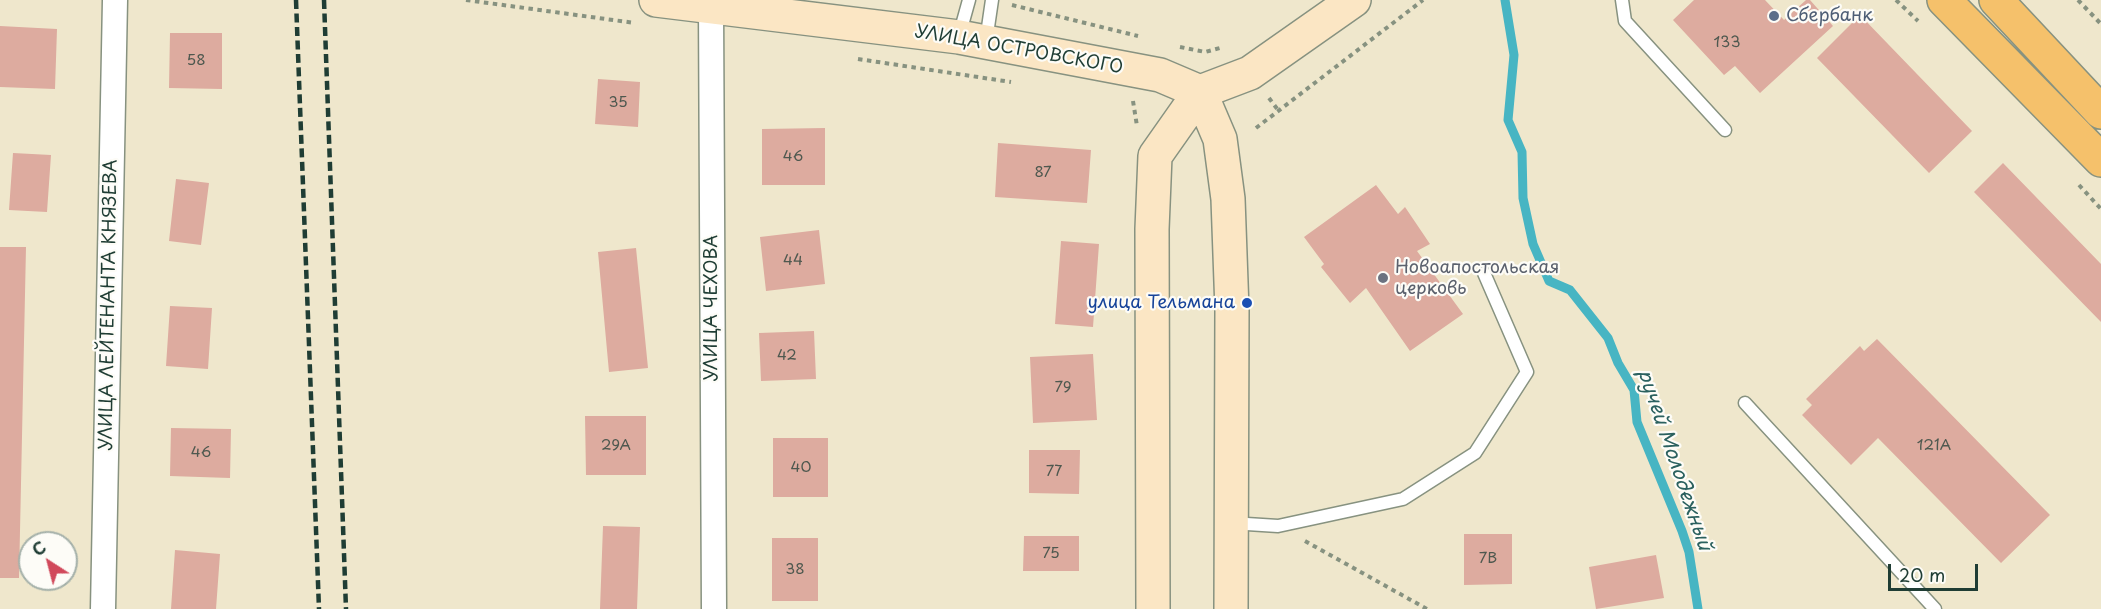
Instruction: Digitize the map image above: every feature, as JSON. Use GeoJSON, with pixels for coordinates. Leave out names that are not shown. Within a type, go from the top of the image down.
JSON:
{"type":"FeatureCollection","features":[{"type":"Feature","properties":{"kind":"main road"},"geometry":{"type":"LineString","coordinates":[[1154,609],[1152,229],[1155,156],[1200,92],[1250,73],[1354,0]]}},
{"type":"Feature","properties":{"kind":"main road"},"geometry":{"type":"LineString","coordinates":[[1944,0],[2101,160]]}},
{"type":"Feature","properties":{"kind":"main road"},"geometry":{"type":"LineString","coordinates":[[1996,0],[2101,112]]}},
{"type":"Feature","properties":{"kind":"main road","name":"УЛИЦА ОСТРОВСКОГО"},"geometry":{"type":"LineString","coordinates":[[649,12],[711,6],[972,40],[1160,75],[1200,92]]}},
{"type":"Feature","properties":{"kind":"main road"},"geometry":{"type":"LineString","coordinates":[[1200,92],[1220,139],[1228,199],[1232,310],[1231,609]]}},
{"type":"Feature","properties":{"kind":"street","name":"УЛИЦА ЛЕЙТЕНАНТА КНЯЗЕВА"},"geometry":{"type":"LineString","coordinates":[[103,609],[115,0]]}},
{"type":"Feature","properties":{"kind":"street","name":"УЛИЦА ЧЕХОВА"},"geometry":{"type":"LineString","coordinates":[[711,6],[714,609]]}},
{"type":"Feature","properties":{"kind":"lane"},"geometry":{"type":"LineString","coordinates":[[969,0],[972,40]]}},
{"type":"Feature","properties":{"kind":"lane"},"geometry":{"type":"LineString","coordinates":[[1622,0],[1625,21],[1725,130]]}},
{"type":"Feature","properties":{"kind":"lane"},"geometry":{"type":"LineString","coordinates":[[972,40],[992,2]]}},
{"type":"Feature","properties":{"kind":"lane"},"geometry":{"type":"LineString","coordinates":[[1230,522],[1278,526],[1403,499],[1475,453],[1527,372],[1484,273]]}},
{"type":"Feature","properties":{"kind":"lane"},"geometry":{"type":"LineString","coordinates":[[1745,403],[1935,609]]}},
{"type":"Feature","properties":{"kind":"path"},"geometry":{"type":"LineString","coordinates":[[466,0],[649,12]]}},
{"type":"Feature","properties":{"kind":"path"},"geometry":{"type":"LineString","coordinates":[[1256,128],[1423,0]]}},
{"type":"Feature","properties":{"kind":"path"},"geometry":{"type":"LineString","coordinates":[[2078,0],[2101,24]]}},
{"type":"Feature","properties":{"kind":"path"},"geometry":{"type":"LineString","coordinates":[[992,2],[1017,5],[1142,37]]}},
{"type":"Feature","properties":{"kind":"path"},"geometry":{"type":"LineString","coordinates":[[1176,46],[1205,52],[1228,46]]}},
{"type":"Feature","properties":{"kind":"path"},"geometry":{"type":"LineString","coordinates":[[848,58],[1014,82]]}},
{"type":"Feature","properties":{"kind":"path"},"geometry":{"type":"LineString","coordinates":[[1132,99],[1138,135]]}},
{"type":"Feature","properties":{"kind":"path"},"geometry":{"type":"LineString","coordinates":[[1278,526],[1427,609]]}},
{"type":"Feature","properties":{"kind":"building"},"geometry":{"type":"Polygon","coordinates":[[[1694,0],[1765,0],[1784,20],[1806,0],[1810,0],[1833,26],[1760,93],[1735,66],[1724,75],[1673,20],[1694,0]]]}},
{"type":"Feature","properties":{"kind":"building"},"geometry":{"type":"Polygon","coordinates":[[[1860,15],[1972,131],[1929,173],[1817,58],[1860,15]]]}},
{"type":"Feature","properties":{"kind":"building"},"geometry":{"type":"Polygon","coordinates":[[[0,26],[57,29],[55,89],[0,87],[0,26]]]}},
{"type":"Feature","properties":{"kind":"building"},"geometry":{"type":"Polygon","coordinates":[[[170,33],[222,33],[222,89],[169,88],[170,33]]]}},
{"type":"Feature","properties":{"kind":"building"},"geometry":{"type":"Polygon","coordinates":[[[598,79],[640,82],[638,127],[595,124],[598,79]]]}},
{"type":"Feature","properties":{"kind":"building"},"geometry":{"type":"Polygon","coordinates":[[[825,128],[825,185],[762,185],[762,129],[825,128]]]}},
{"type":"Feature","properties":{"kind":"building"},"geometry":{"type":"Polygon","coordinates":[[[998,143],[1091,150],[1087,203],[995,197],[998,143]]]}},
{"type":"Feature","properties":{"kind":"building"},"geometry":{"type":"Polygon","coordinates":[[[13,153],[51,155],[47,212],[9,210],[13,153]]]}},
{"type":"Feature","properties":{"kind":"building"},"geometry":{"type":"Polygon","coordinates":[[[2003,163],[2101,264],[2101,322],[1974,192],[2003,163]]]}},
{"type":"Feature","properties":{"kind":"building"},"geometry":{"type":"Polygon","coordinates":[[[176,179],[209,183],[201,245],[169,241],[176,179]]]}},
{"type":"Feature","properties":{"kind":"building","name":"Новоапостольская церковь"},"geometry":{"type":"Polygon","coordinates":[[[1376,185],[1398,214],[1405,207],[1430,244],[1417,251],[1463,314],[1410,351],[1366,288],[1350,303],[1321,267],[1324,264],[1304,237],[1376,185]]]}},
{"type":"Feature","properties":{"kind":"building"},"geometry":{"type":"Polygon","coordinates":[[[819,230],[825,284],[766,291],[760,237],[819,230]]]}},
{"type":"Feature","properties":{"kind":"building"},"geometry":{"type":"Polygon","coordinates":[[[1061,241],[1099,244],[1093,327],[1055,324],[1061,241]]]}},
{"type":"Feature","properties":{"kind":"building"},"geometry":{"type":"Polygon","coordinates":[[[0,247],[26,247],[18,578],[0,578],[0,247]]]}},
{"type":"Feature","properties":{"kind":"building"},"geometry":{"type":"Polygon","coordinates":[[[636,248],[648,368],[609,372],[598,252],[636,248]]]}},
{"type":"Feature","properties":{"kind":"building"},"geometry":{"type":"Polygon","coordinates":[[[170,306],[212,308],[208,369],[166,366],[170,306]]]}},
{"type":"Feature","properties":{"kind":"building"},"geometry":{"type":"Polygon","coordinates":[[[814,331],[816,379],[761,381],[759,333],[814,331]]]}},
{"type":"Feature","properties":{"kind":"building"},"geometry":{"type":"Polygon","coordinates":[[[1877,339],[2050,515],[2001,563],[1878,438],[1851,465],[1802,415],[1812,405],[1806,399],[1860,346],[1864,351],[1877,339]]]}},
{"type":"Feature","properties":{"kind":"building"},"geometry":{"type":"Polygon","coordinates":[[[1093,354],[1097,420],[1033,423],[1030,357],[1093,354]]]}},
{"type":"Feature","properties":{"kind":"building"},"geometry":{"type":"Polygon","coordinates":[[[585,416],[646,416],[646,475],[586,475],[585,416]]]}},
{"type":"Feature","properties":{"kind":"building"},"geometry":{"type":"Polygon","coordinates":[[[171,428],[231,429],[230,478],[170,476],[171,428]]]}},
{"type":"Feature","properties":{"kind":"building"},"geometry":{"type":"Polygon","coordinates":[[[773,438],[828,438],[828,497],[773,497],[773,438]]]}},
{"type":"Feature","properties":{"kind":"building"},"geometry":{"type":"Polygon","coordinates":[[[1029,450],[1080,450],[1079,494],[1029,493],[1029,450]]]}},
{"type":"Feature","properties":{"kind":"building"},"geometry":{"type":"Polygon","coordinates":[[[603,526],[640,527],[637,609],[600,609],[603,526]]]}},
{"type":"Feature","properties":{"kind":"building"},"geometry":{"type":"Polygon","coordinates":[[[1464,534],[1512,534],[1512,584],[1464,585],[1464,534]]]}},
{"type":"Feature","properties":{"kind":"building"},"geometry":{"type":"Polygon","coordinates":[[[1024,536],[1079,536],[1079,571],[1023,571],[1024,536]]]}},
{"type":"Feature","properties":{"kind":"building"},"geometry":{"type":"Polygon","coordinates":[[[772,538],[818,538],[818,601],[772,601],[772,538]]]}},
{"type":"Feature","properties":{"kind":"building"},"geometry":{"type":"Polygon","coordinates":[[[175,550],[220,554],[216,609],[171,609],[175,550]]]}},
{"type":"Feature","properties":{"kind":"building"},"geometry":{"type":"Polygon","coordinates":[[[1656,555],[1664,598],[1596,609],[1589,567],[1656,555]]]}},
{"type":"Feature","properties":{"kind":"waterway","name":"ручей Молодежный"},"geometry":{"type":"LineString","coordinates":[[1505,0],[1514,55],[1508,120],[1522,152],[1523,198],[1533,244],[1549,281],[1570,290],[1608,338],[1618,363],[1634,390],[1637,422],[1689,552],[1698,609]]}},
{"type":"Feature","properties":{"kind":"railway"},"geometry":{"type":"LineString","coordinates":[[296,0],[319,609]]}},
{"type":"Feature","properties":{"kind":"railway"},"geometry":{"type":"LineString","coordinates":[[324,0],[346,609]]}},
{"type":"Feature","properties":{"kind":"place","name":"Сбербанк"},"geometry":{"type":"Point","coordinates":[1774,16]}},
{"type":"Feature","properties":{"kind":"place","name":"Новоапостольская церковь"},"geometry":{"type":"Point","coordinates":[1383,278]}},
{"type":"Feature","properties":{"kind":"place","name":"улица Тельмана"},"geometry":{"type":"Point","coordinates":[1247,303]}}]}
